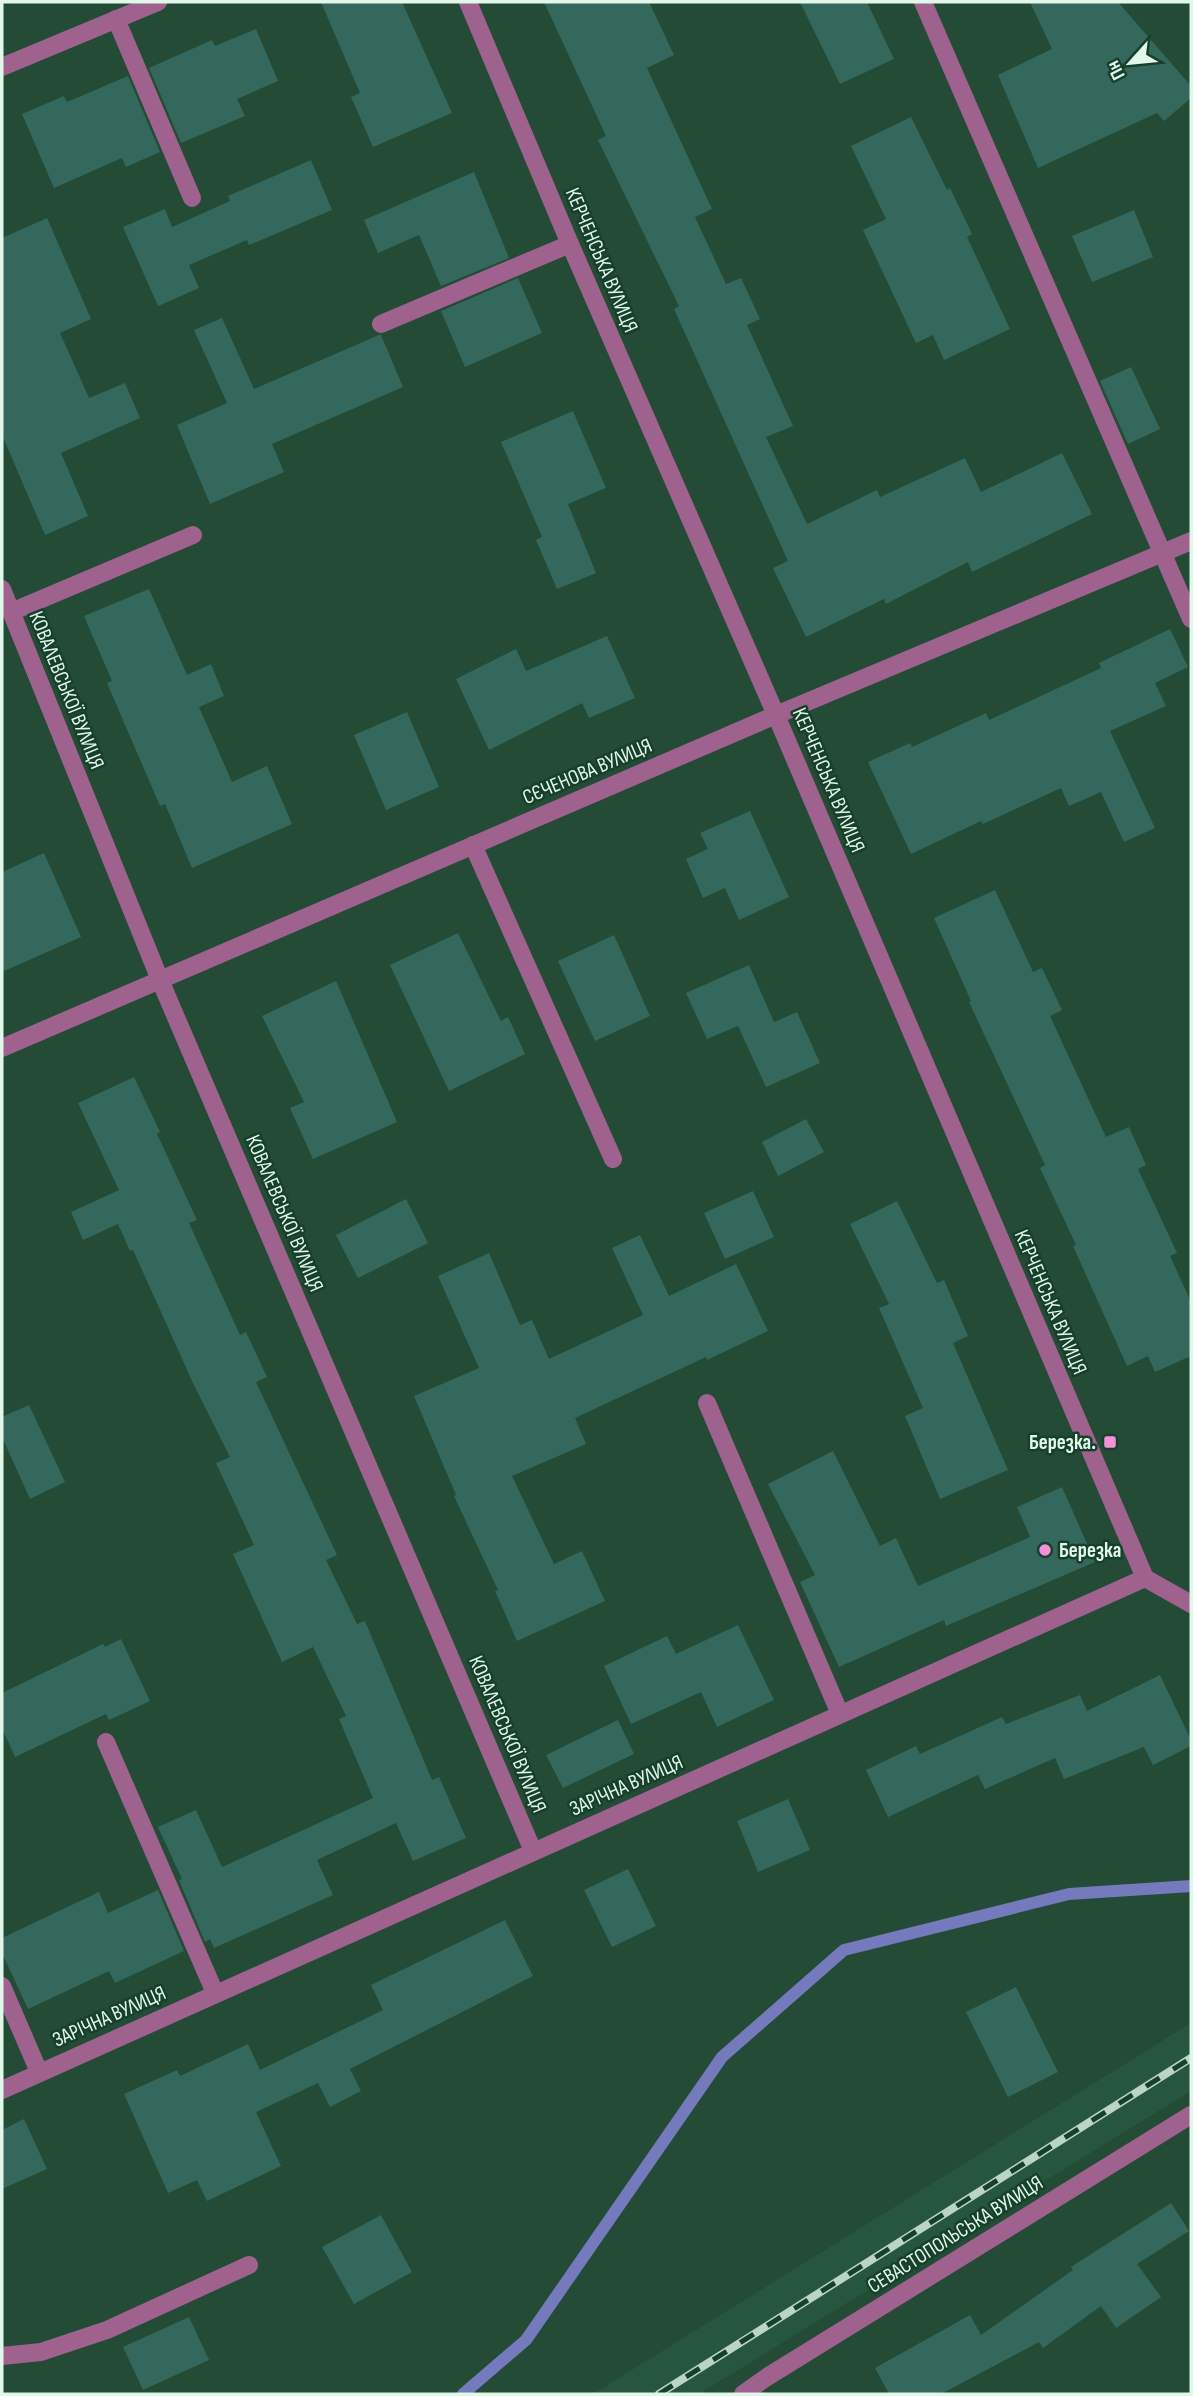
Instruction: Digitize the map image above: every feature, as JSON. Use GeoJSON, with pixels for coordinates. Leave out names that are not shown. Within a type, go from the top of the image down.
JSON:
{"type":"FeatureCollection","features":[{"type":"Feature","properties":{"kind":"street"},"geometry":{"type":"LineString","coordinates":[[2,67],[158,2]]}},
{"type":"Feature","properties":{"kind":"street","name":"КЕРЧЕНСЬКА ВУЛИЦЯ"},"geometry":{"type":"LineString","coordinates":[[468,2],[1145,1578]]}},
{"type":"Feature","properties":{"kind":"street"},"geometry":{"type":"LineString","coordinates":[[923,2],[1191,619]]}},
{"type":"Feature","properties":{"kind":"street"},"geometry":{"type":"LineString","coordinates":[[116,19],[192,198]]}},
{"type":"Feature","properties":{"kind":"street"},"geometry":{"type":"LineString","coordinates":[[381,324],[570,244]]}},
{"type":"Feature","properties":{"kind":"street"},"geometry":{"type":"LineString","coordinates":[[11,612],[194,535]]}},
{"type":"Feature","properties":{"kind":"street","name":"СЄЧЕНОВА ВУЛИЦЯ"},"geometry":{"type":"LineString","coordinates":[[2,1048],[776,715],[1191,541]]}},
{"type":"Feature","properties":{"kind":"street","name":"КОВАЛЕВСЬКОЇ ВУЛИЦЯ"},"geometry":{"type":"LineString","coordinates":[[2,589],[160,980],[533,1852]]}},
{"type":"Feature","properties":{"kind":"street"},"geometry":{"type":"LineString","coordinates":[[473,845],[613,1159]]}},
{"type":"Feature","properties":{"kind":"street"},"geometry":{"type":"LineString","coordinates":[[707,1403],[840,1714]]}},
{"type":"Feature","properties":{"kind":"street"},"geometry":{"type":"LineString","coordinates":[[1145,1578],[1191,1604]]}},
{"type":"Feature","properties":{"kind":"street","name":"ЗАРІЧНА ВУЛИЦЯ"},"geometry":{"type":"LineString","coordinates":[[2,2090],[1145,1578]]}},
{"type":"Feature","properties":{"kind":"street"},"geometry":{"type":"LineString","coordinates":[[106,1742],[215,1993]]}},
{"type":"Feature","properties":{"kind":"street"},"geometry":{"type":"LineString","coordinates":[[2,1986],[40,2072]]}},
{"type":"Feature","properties":{"kind":"street","name":"СЕВАСТОПОЛЬСЬКА ВУЛИЦЯ"},"geometry":{"type":"LineString","coordinates":[[743,2394],[1191,2115]]}},
{"type":"Feature","properties":{"kind":"street"},"geometry":{"type":"LineString","coordinates":[[2,2356],[41,2352],[107,2330],[249,2265]]}},
{"type":"Feature","properties":{"kind":"shaded area"},"geometry":{"type":"Polygon","coordinates":[[[1191,2023],[1191,2091],[699,2394],[593,2394],[1191,2023]]]}},
{"type":"Feature","properties":{"kind":"building"},"geometry":{"type":"Polygon","coordinates":[[[321,2],[402,2],[452,113],[373,147],[351,97],[360,93],[321,2]]]}},
{"type":"Feature","properties":{"kind":"building"},"geometry":{"type":"Polygon","coordinates":[[[544,2],[649,2],[674,55],[647,68],[712,209],[695,217],[726,284],[741,278],[760,319],[747,325],[793,426],[766,437],[807,524],[877,490],[880,497],[965,458],[981,492],[1062,453],[1092,514],[972,572],[968,562],[886,604],[884,599],[806,637],[773,568],[788,561],[674,309],[679,306],[598,140],[606,136],[544,2]]]}},
{"type":"Feature","properties":{"kind":"building"},"geometry":{"type":"Polygon","coordinates":[[[800,2],[867,2],[894,59],[840,84],[800,2]]]}},
{"type":"Feature","properties":{"kind":"building"},"geometry":{"type":"Polygon","coordinates":[[[1030,2],[1118,2],[1191,86],[1191,98],[1164,121],[1157,113],[1038,168],[998,75],[1052,49],[1030,2]]]}},
{"type":"Feature","properties":{"kind":"building"},"geometry":{"type":"Polygon","coordinates":[[[256,29],[278,81],[237,99],[245,116],[181,143],[149,68],[212,40],[215,46],[256,29]]]}},
{"type":"Feature","properties":{"kind":"building"},"geometry":{"type":"Polygon","coordinates":[[[128,76],[160,152],[126,167],[122,158],[54,188],[22,114],[64,96],[67,102],[128,76]]]}},
{"type":"Feature","properties":{"kind":"building"},"geometry":{"type":"Polygon","coordinates":[[[911,117],[972,234],[967,237],[1010,329],[944,360],[933,335],[916,343],[863,230],[886,219],[851,146],[911,117]]]}},
{"type":"Feature","properties":{"kind":"building"},"geometry":{"type":"Polygon","coordinates":[[[311,160],[332,210],[249,245],[247,240],[189,265],[199,288],[158,306],[123,227],[165,209],[172,227],[230,201],[228,196],[311,160]]]}},
{"type":"Feature","properties":{"kind":"building"},"geometry":{"type":"Polygon","coordinates":[[[474,172],[509,258],[441,286],[419,235],[378,253],[364,220],[474,172]]]}},
{"type":"Feature","properties":{"kind":"building"},"geometry":{"type":"Polygon","coordinates":[[[1134,210],[1153,257],[1092,282],[1072,236],[1134,210]]]}},
{"type":"Feature","properties":{"kind":"building"},"geometry":{"type":"Polygon","coordinates":[[[47,218],[91,319],[60,333],[89,398],[125,383],[140,418],[61,453],[88,516],[45,535],[2,435],[2,238],[47,218]]]}},
{"type":"Feature","properties":{"kind":"building"},"geometry":{"type":"Polygon","coordinates":[[[518,278],[542,333],[465,367],[441,311],[518,278]]]}},
{"type":"Feature","properties":{"kind":"building"},"geometry":{"type":"Polygon","coordinates":[[[222,318],[254,389],[379,335],[403,387],[272,444],[284,472],[210,504],[177,425],[227,403],[194,330],[222,318]]]}},
{"type":"Feature","properties":{"kind":"building"},"geometry":{"type":"Polygon","coordinates":[[[1131,367],[1160,429],[1128,444],[1100,381],[1131,367]]]}},
{"type":"Feature","properties":{"kind":"building"},"geometry":{"type":"Polygon","coordinates":[[[573,411],[606,488],[568,504],[596,573],[557,589],[536,540],[542,537],[501,442],[573,411]]]}},
{"type":"Feature","properties":{"kind":"building"},"geometry":{"type":"Polygon","coordinates":[[[149,589],[187,675],[211,664],[224,696],[199,707],[232,782],[267,766],[292,824],[192,868],[165,804],[160,806],[107,683],[112,681],[84,616],[149,589]]]}},
{"type":"Feature","properties":{"kind":"building"},"geometry":{"type":"Polygon","coordinates":[[[1170,629],[1188,667],[1155,683],[1166,706],[1110,731],[1155,828],[1124,842],[1101,792],[1069,806],[1061,788],[911,854],[868,762],[910,743],[912,747],[986,713],[989,720],[1101,668],[1099,663],[1170,629]]]}},
{"type":"Feature","properties":{"kind":"building"},"geometry":{"type":"Polygon","coordinates":[[[607,636],[635,698],[589,718],[582,703],[489,750],[456,679],[516,649],[526,671],[607,636]]]}},
{"type":"Feature","properties":{"kind":"building"},"geometry":{"type":"Polygon","coordinates":[[[407,712],[439,787],[386,810],[354,735],[407,712]]]}},
{"type":"Feature","properties":{"kind":"building"},"geometry":{"type":"Polygon","coordinates":[[[750,811],[789,897],[739,920],[725,888],[703,898],[686,859],[708,849],[700,833],[750,811]]]}},
{"type":"Feature","properties":{"kind":"building"},"geometry":{"type":"Polygon","coordinates":[[[44,853],[81,937],[2,972],[2,872],[44,853]]]}},
{"type":"Feature","properties":{"kind":"building"},"geometry":{"type":"Polygon","coordinates":[[[995,890],[1033,972],[1042,968],[1062,1010],[1050,1016],[1106,1137],[1129,1127],[1146,1165],[1138,1169],[1177,1253],[1170,1256],[1191,1302],[1191,1356],[1155,1372],[1148,1356],[1127,1366],[1040,1168],[1045,1165],[969,1002],[971,1001],[934,918],[995,890]]]}},
{"type":"Feature","properties":{"kind":"building"},"geometry":{"type":"Polygon","coordinates":[[[458,933],[501,1021],[508,1017],[525,1054],[449,1091],[390,965],[458,933]]]}},
{"type":"Feature","properties":{"kind":"building"},"geometry":{"type":"Polygon","coordinates":[[[614,935],[650,1016],[595,1041],[558,961],[614,935]]]}},
{"type":"Feature","properties":{"kind":"building"},"geometry":{"type":"Polygon","coordinates":[[[749,965],[774,1022],[797,1012],[820,1063],[766,1087],[738,1026],[707,1039],[686,993],[749,965]]]}},
{"type":"Feature","properties":{"kind":"building"},"geometry":{"type":"Polygon","coordinates":[[[336,981],[397,1122],[313,1159],[290,1108],[304,1102],[262,1016],[336,981]]]}},
{"type":"Feature","properties":{"kind":"building"},"geometry":{"type":"Polygon","coordinates":[[[134,1077],[197,1220],[189,1223],[240,1335],[246,1332],[267,1377],[256,1382],[337,1555],[326,1560],[357,1624],[365,1621],[432,1780],[439,1777],[466,1838],[413,1861],[396,1823],[317,1860],[333,1895],[214,1948],[210,1939],[205,1942],[179,1880],[182,1879],[158,1827],[196,1810],[222,1867],[373,1798],[339,1719],[346,1716],[313,1647],[282,1662],[233,1554],[254,1545],[216,1463],[230,1457],[193,1383],[133,1250],[130,1251],[118,1224],[83,1240],[71,1212],[119,1190],[78,1103],[134,1077]]]}},
{"type":"Feature","properties":{"kind":"building"},"geometry":{"type":"Polygon","coordinates":[[[806,1119],[824,1152],[778,1176],[762,1142],[806,1119]]]}},
{"type":"Feature","properties":{"kind":"building"},"geometry":{"type":"Polygon","coordinates":[[[753,1191],[774,1237],[725,1259],[704,1213],[753,1191]]]}},
{"type":"Feature","properties":{"kind":"building"},"geometry":{"type":"Polygon","coordinates":[[[406,1199],[428,1243],[358,1278],[336,1235],[406,1199]]]}},
{"type":"Feature","properties":{"kind":"building"},"geometry":{"type":"Polygon","coordinates":[[[897,1201],[937,1283],[944,1280],[968,1336],[953,1343],[1008,1470],[940,1499],[905,1416],[923,1408],[879,1308],[889,1304],[850,1224],[897,1201]]]}},
{"type":"Feature","properties":{"kind":"building"},"geometry":{"type":"Polygon","coordinates":[[[640,1235],[669,1296],[736,1264],[768,1331],[575,1418],[586,1444],[512,1476],[554,1564],[582,1551],[605,1601],[517,1641],[495,1591],[498,1590],[454,1496],[456,1495],[414,1396],[479,1368],[438,1276],[489,1253],[520,1325],[532,1320],[549,1359],[643,1315],[612,1248],[640,1235]]]}},
{"type":"Feature","properties":{"kind":"building"},"geometry":{"type":"Polygon","coordinates":[[[29,1405],[65,1482],[30,1499],[2,1437],[2,1417],[29,1405]]]}},
{"type":"Feature","properties":{"kind":"building"},"geometry":{"type":"Polygon","coordinates":[[[833,1451],[880,1546],[896,1538],[918,1586],[1030,1537],[1017,1507],[1062,1487],[1095,1562],[946,1626],[944,1620],[839,1667],[800,1582],[815,1575],[768,1484],[833,1451]]]}},
{"type":"Feature","properties":{"kind":"building"},"geometry":{"type":"Polygon","coordinates":[[[738,1625],[774,1700],[717,1727],[701,1692],[631,1724],[604,1666],[667,1636],[676,1654],[738,1625]]]}},
{"type":"Feature","properties":{"kind":"building"},"geometry":{"type":"Polygon","coordinates":[[[121,1639],[150,1701],[109,1720],[106,1714],[15,1757],[2,1728],[2,1693],[103,1644],[105,1647],[121,1639]]]}},
{"type":"Feature","properties":{"kind":"building"},"geometry":{"type":"Polygon","coordinates":[[[1160,1675],[1191,1740],[1191,1746],[1153,1765],[1144,1747],[1064,1779],[1055,1758],[985,1789],[978,1775],[888,1817],[866,1770],[916,1746],[920,1754],[1002,1717],[1006,1724],[1080,1695],[1087,1711],[1160,1675]]]}},
{"type":"Feature","properties":{"kind":"building"},"geometry":{"type":"Polygon","coordinates":[[[618,1720],[634,1754],[563,1788],[546,1755],[618,1720]]]}},
{"type":"Feature","properties":{"kind":"building"},"geometry":{"type":"Polygon","coordinates":[[[788,1799],[810,1850],[758,1872],[737,1821],[788,1799]]]}},
{"type":"Feature","properties":{"kind":"building"},"geometry":{"type":"Polygon","coordinates":[[[628,1869],[656,1926],[612,1947],[584,1890],[628,1869]]]}},
{"type":"Feature","properties":{"kind":"building"},"geometry":{"type":"Polygon","coordinates":[[[158,1890],[184,1951],[115,1983],[109,1971],[28,2009],[2,1953],[2,1938],[99,1892],[108,1913],[158,1890]]]}},
{"type":"Feature","properties":{"kind":"building"},"geometry":{"type":"Polygon","coordinates":[[[505,1920],[533,1976],[350,2069],[361,2091],[330,2107],[318,2083],[256,2112],[281,2166],[207,2201],[197,2180],[168,2193],[124,2094],[177,2070],[180,2076],[248,2044],[260,2070],[383,2010],[371,1985],[505,1920]]]}},
{"type":"Feature","properties":{"kind":"building"},"geometry":{"type":"Polygon","coordinates":[[[1016,1987],[1058,2072],[1008,2097],[966,2012],[1016,1987]]]}},
{"type":"Feature","properties":{"kind":"building"},"geometry":{"type":"Polygon","coordinates":[[[24,2119],[47,2169],[2,2189],[2,2130],[24,2119]]]}},
{"type":"Feature","properties":{"kind":"building"},"geometry":{"type":"Polygon","coordinates":[[[1171,2203],[1189,2231],[1137,2264],[1161,2297],[1116,2328],[1101,2306],[1043,2348],[1039,2342],[941,2394],[889,2394],[875,2368],[970,2315],[981,2335],[1073,2270],[1071,2267],[1171,2203]]]}},
{"type":"Feature","properties":{"kind":"building"},"geometry":{"type":"Polygon","coordinates":[[[381,2215],[412,2272],[354,2304],[322,2247],[381,2215]]]}},
{"type":"Feature","properties":{"kind":"building"},"geometry":{"type":"Polygon","coordinates":[[[189,2317],[209,2360],[143,2390],[123,2347],[189,2317]]]}},
{"type":"Feature","properties":{"kind":"waterway"},"geometry":{"type":"LineString","coordinates":[[463,2394],[526,2340],[722,2057],[844,1950],[1069,1894],[1191,1886]]}},
{"type":"Feature","properties":{"kind":"railway"},"geometry":{"type":"LineString","coordinates":[[659,2394],[1191,2058]]}},
{"type":"Feature","properties":{"kind":"place","name":"Березка."},"geometry":{"type":"Point","coordinates":[1110,1442]}},
{"type":"Feature","properties":{"kind":"place","name":"Березка"},"geometry":{"type":"Point","coordinates":[1045,1550]}}]}
